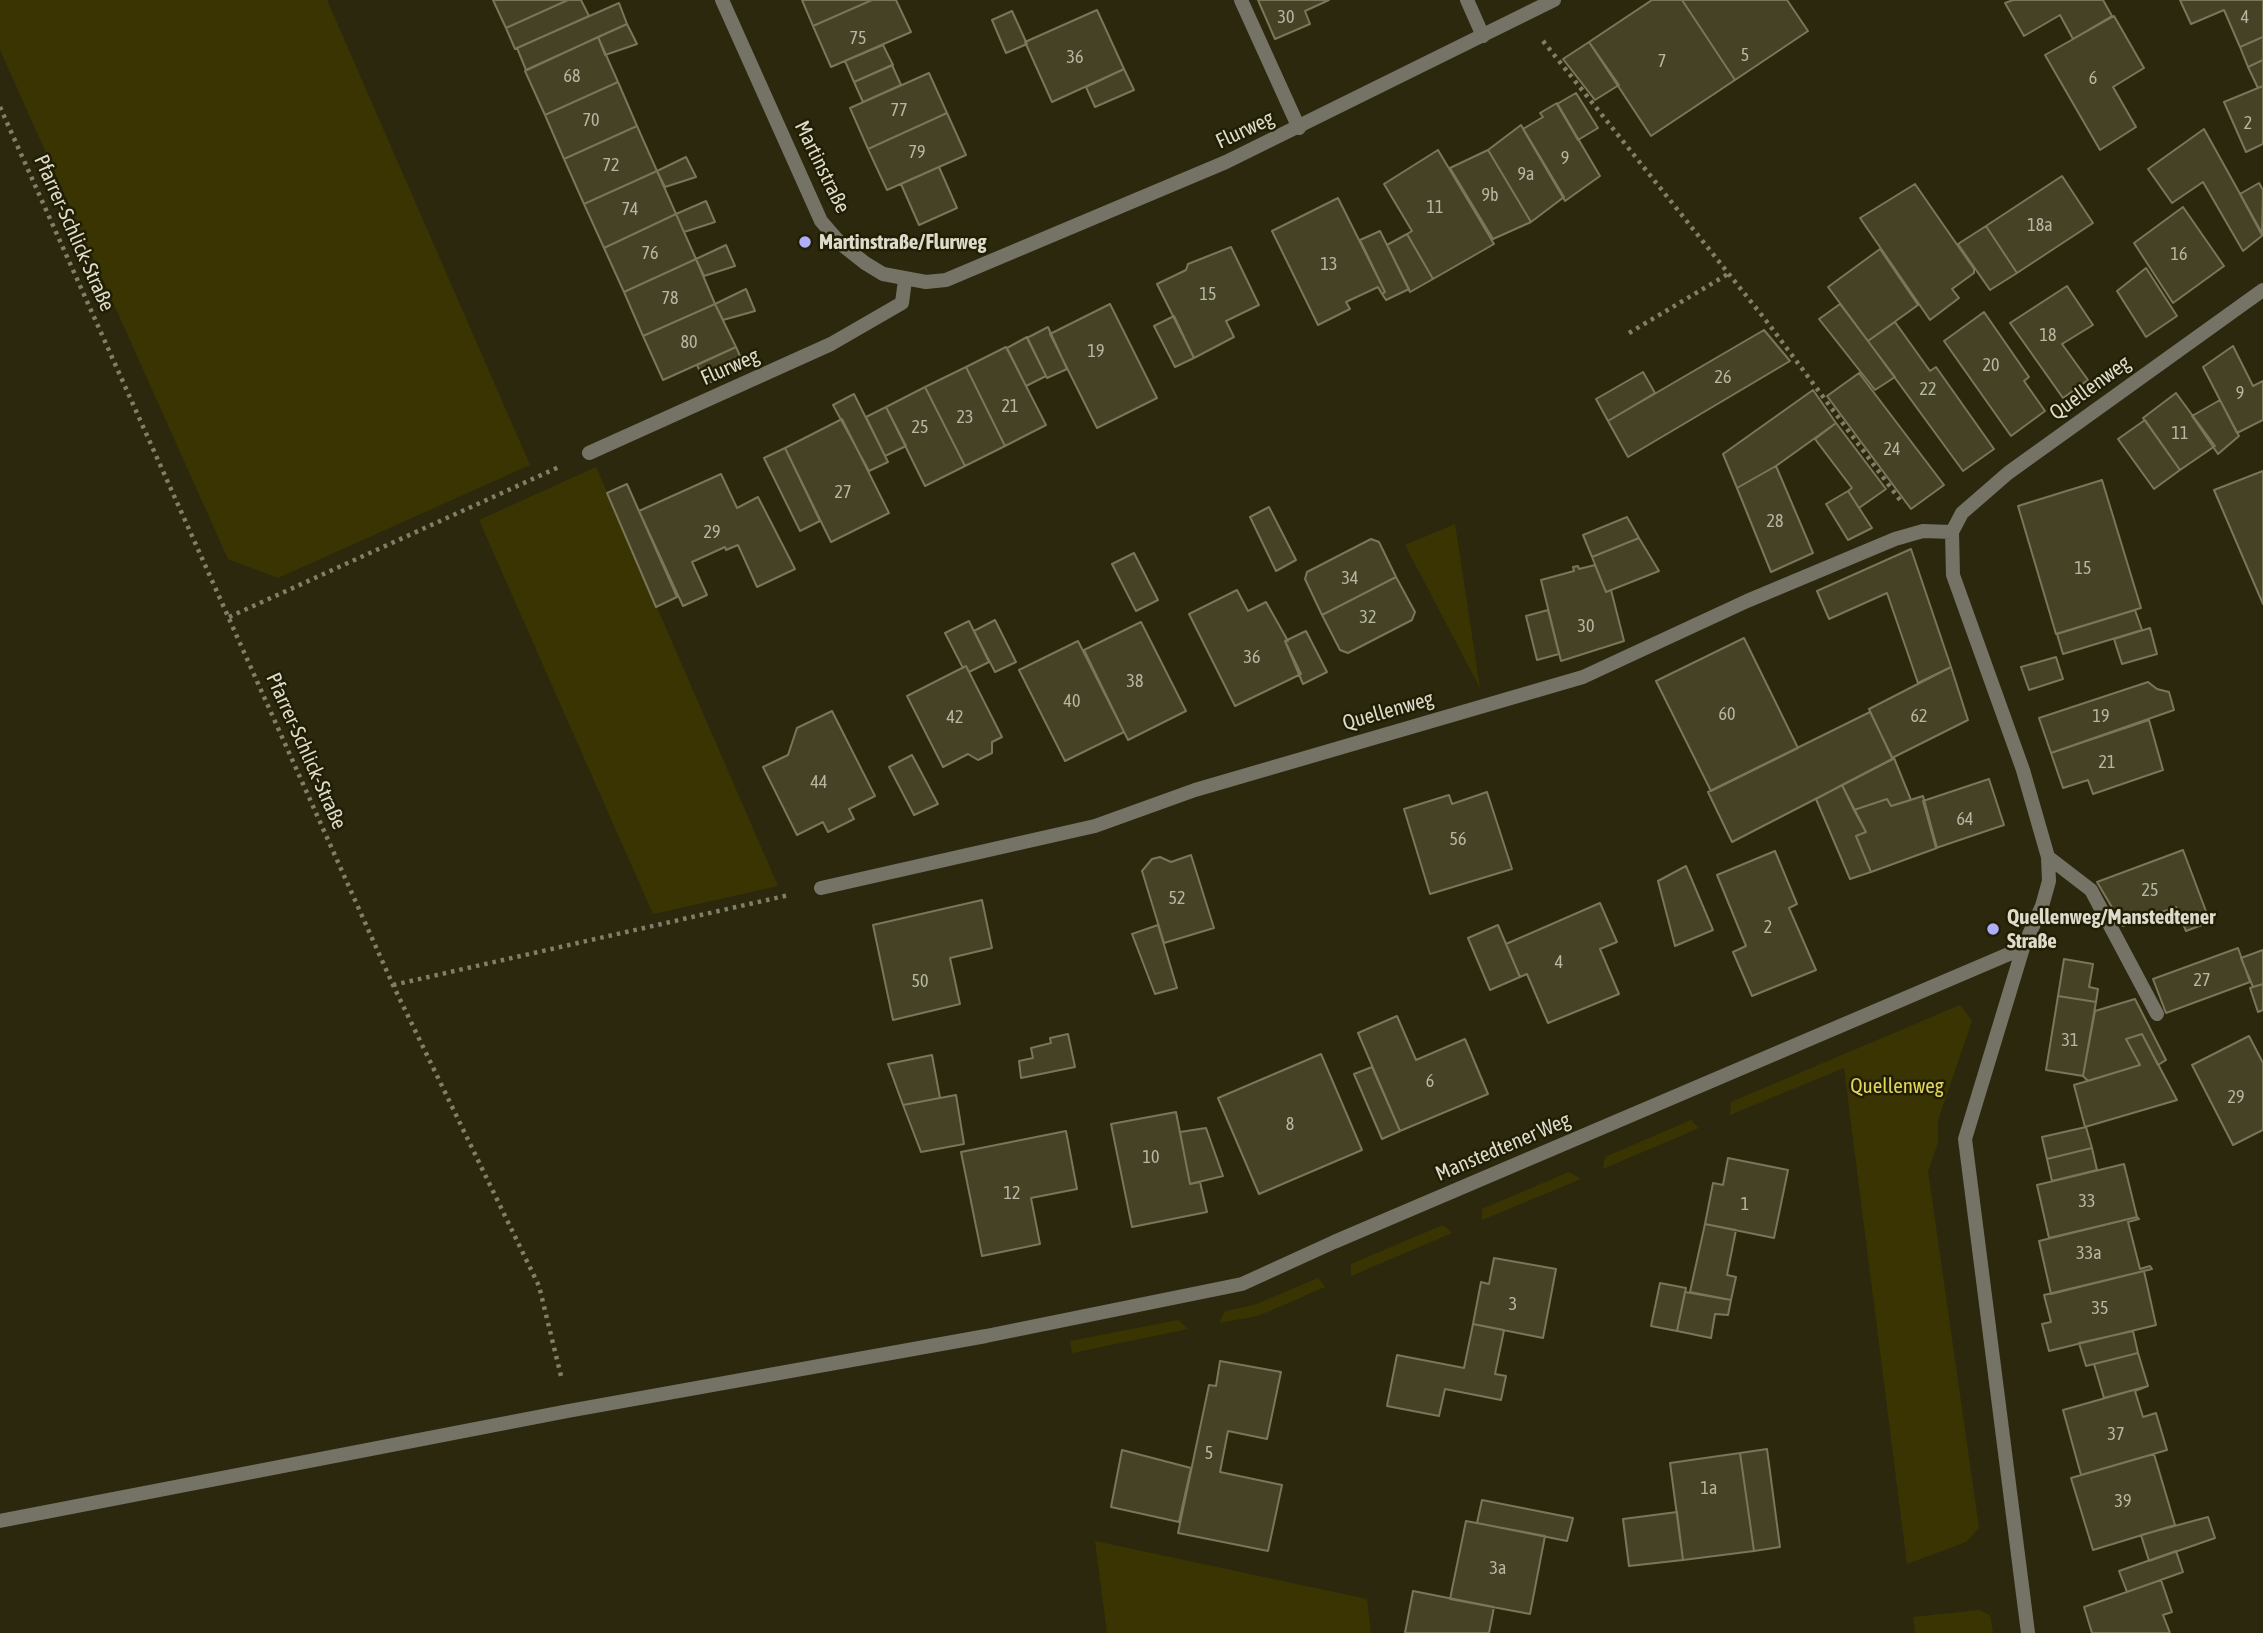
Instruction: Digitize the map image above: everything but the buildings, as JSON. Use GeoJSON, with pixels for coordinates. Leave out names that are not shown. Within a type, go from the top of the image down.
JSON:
{"type":"FeatureCollection","features":[{"type":"Feature","properties":{"kind":"street","name":"Martinstraße"},"geometry":{"type":"LineString","coordinates":[[722,0],[821,221],[841,244],[865,264],[905,280],[946,279]]}},
{"type":"Feature","properties":{"kind":"street"},"geometry":{"type":"LineString","coordinates":[[1241,0],[1299,128]]}},
{"type":"Feature","properties":{"kind":"street"},"geometry":{"type":"LineString","coordinates":[[1467,0],[1483,36]]}},
{"type":"Feature","properties":{"kind":"street","name":"Flurweg"},"geometry":{"type":"LineString","coordinates":[[946,279],[1213,168],[1299,128],[1553,0]]}},
{"type":"Feature","properties":{"kind":"street","name":"Flurweg"},"geometry":{"type":"LineString","coordinates":[[589,453],[831,344],[902,303],[905,280]]}},
{"type":"Feature","properties":{"kind":"street","name":"Quellenweg"},"geometry":{"type":"LineString","coordinates":[[821,888],[1094,826],[1195,790],[1583,677],[1747,601],[1895,538],[1923,531],[1952,531],[1962,513],[2001,479],[2263,290]]}},
{"type":"Feature","properties":{"kind":"street"},"geometry":{"type":"LineString","coordinates":[[1952,531],[1952,575],[2023,770],[2048,857],[2049,881],[2042,906],[2022,948],[1965,1139],[2028,1633]]}},
{"type":"Feature","properties":{"kind":"street"},"geometry":{"type":"LineString","coordinates":[[2048,857],[2091,890],[2157,1014]]}},
{"type":"Feature","properties":{"kind":"street","name":"Manstedtener Weg"},"geometry":{"type":"LineString","coordinates":[[0,1521],[568,1411],[986,1336],[1242,1284],[1334,1242],[2022,948]]}},
{"type":"Feature","properties":{"kind":"path"},"geometry":{"type":"LineString","coordinates":[[1523,16],[1728,274],[1909,511],[1952,531]]}},
{"type":"Feature","properties":{"kind":"path","name":"Pfarrer-Schlick-Straße"},"geometry":{"type":"LineString","coordinates":[[0,107],[393,985],[539,1286],[568,1411]]}},
{"type":"Feature","properties":{"kind":"path"},"geometry":{"type":"LineString","coordinates":[[1629,333],[1728,274]]}},
{"type":"Feature","properties":{"kind":"path"},"geometry":{"type":"LineString","coordinates":[[229,617],[589,453]]}},
{"type":"Feature","properties":{"kind":"path"},"geometry":{"type":"LineString","coordinates":[[393,985],[821,888]]}},
{"type":"Feature","properties":{"kind":"green space"},"geometry":{"type":"Polygon","coordinates":[[[0,0],[327,0],[530,465],[278,578],[228,559],[0,50],[0,0]]]}},
{"type":"Feature","properties":{"kind":"green space"},"geometry":{"type":"Polygon","coordinates":[[[596,467],[778,886],[653,914],[479,520],[596,467]]]}},
{"type":"Feature","properties":{"kind":"green space"},"geometry":{"type":"Polygon","coordinates":[[[1455,524],[1480,688],[1405,545],[1455,524]]]}},
{"type":"Feature","properties":{"kind":"green space","name":"Quellenweg"},"geometry":{"type":"Polygon","coordinates":[[[1960,1005],[1972,1021],[1938,1120],[1938,1143],[1928,1171],[1979,1528],[1966,1542],[1907,1564],[1844,1068],[1730,1115],[1731,1102],[1960,1005]]]}},
{"type":"Feature","properties":{"kind":"green space"},"geometry":{"type":"Polygon","coordinates":[[[1691,1120],[1699,1128],[1603,1169],[1605,1157],[1691,1120]]]}},
{"type":"Feature","properties":{"kind":"green space"},"geometry":{"type":"Polygon","coordinates":[[[1569,1172],[1581,1179],[1482,1220],[1482,1209],[1569,1172]]]}},
{"type":"Feature","properties":{"kind":"green space"},"geometry":{"type":"Polygon","coordinates":[[[1443,1225],[1452,1233],[1351,1276],[1351,1264],[1443,1225]]]}},
{"type":"Feature","properties":{"kind":"green space"},"geometry":{"type":"Polygon","coordinates":[[[1318,1278],[1325,1287],[1258,1316],[1219,1323],[1225,1311],[1254,1305],[1318,1278]]]}},
{"type":"Feature","properties":{"kind":"green space"},"geometry":{"type":"Polygon","coordinates":[[[1178,1320],[1188,1329],[1072,1353],[1070,1341],[1178,1320]]]}},
{"type":"Feature","properties":{"kind":"green space"},"geometry":{"type":"Polygon","coordinates":[[[1095,1541],[1367,1599],[1371,1633],[1107,1633],[1095,1541]]]}},
{"type":"Feature","properties":{"kind":"green space"},"geometry":{"type":"Polygon","coordinates":[[[1979,1610],[1990,1615],[1993,1633],[1915,1633],[1913,1617],[1979,1610]]]}},
{"type":"Feature","properties":{"kind":"place","name":"Martinstraße/Flurweg"},"geometry":{"type":"Point","coordinates":[805,242]}},
{"type":"Feature","properties":{"kind":"place","name":"Quellenweg/Manstedtener Straße"},"geometry":{"type":"Point","coordinates":[1993,929]}}]}
